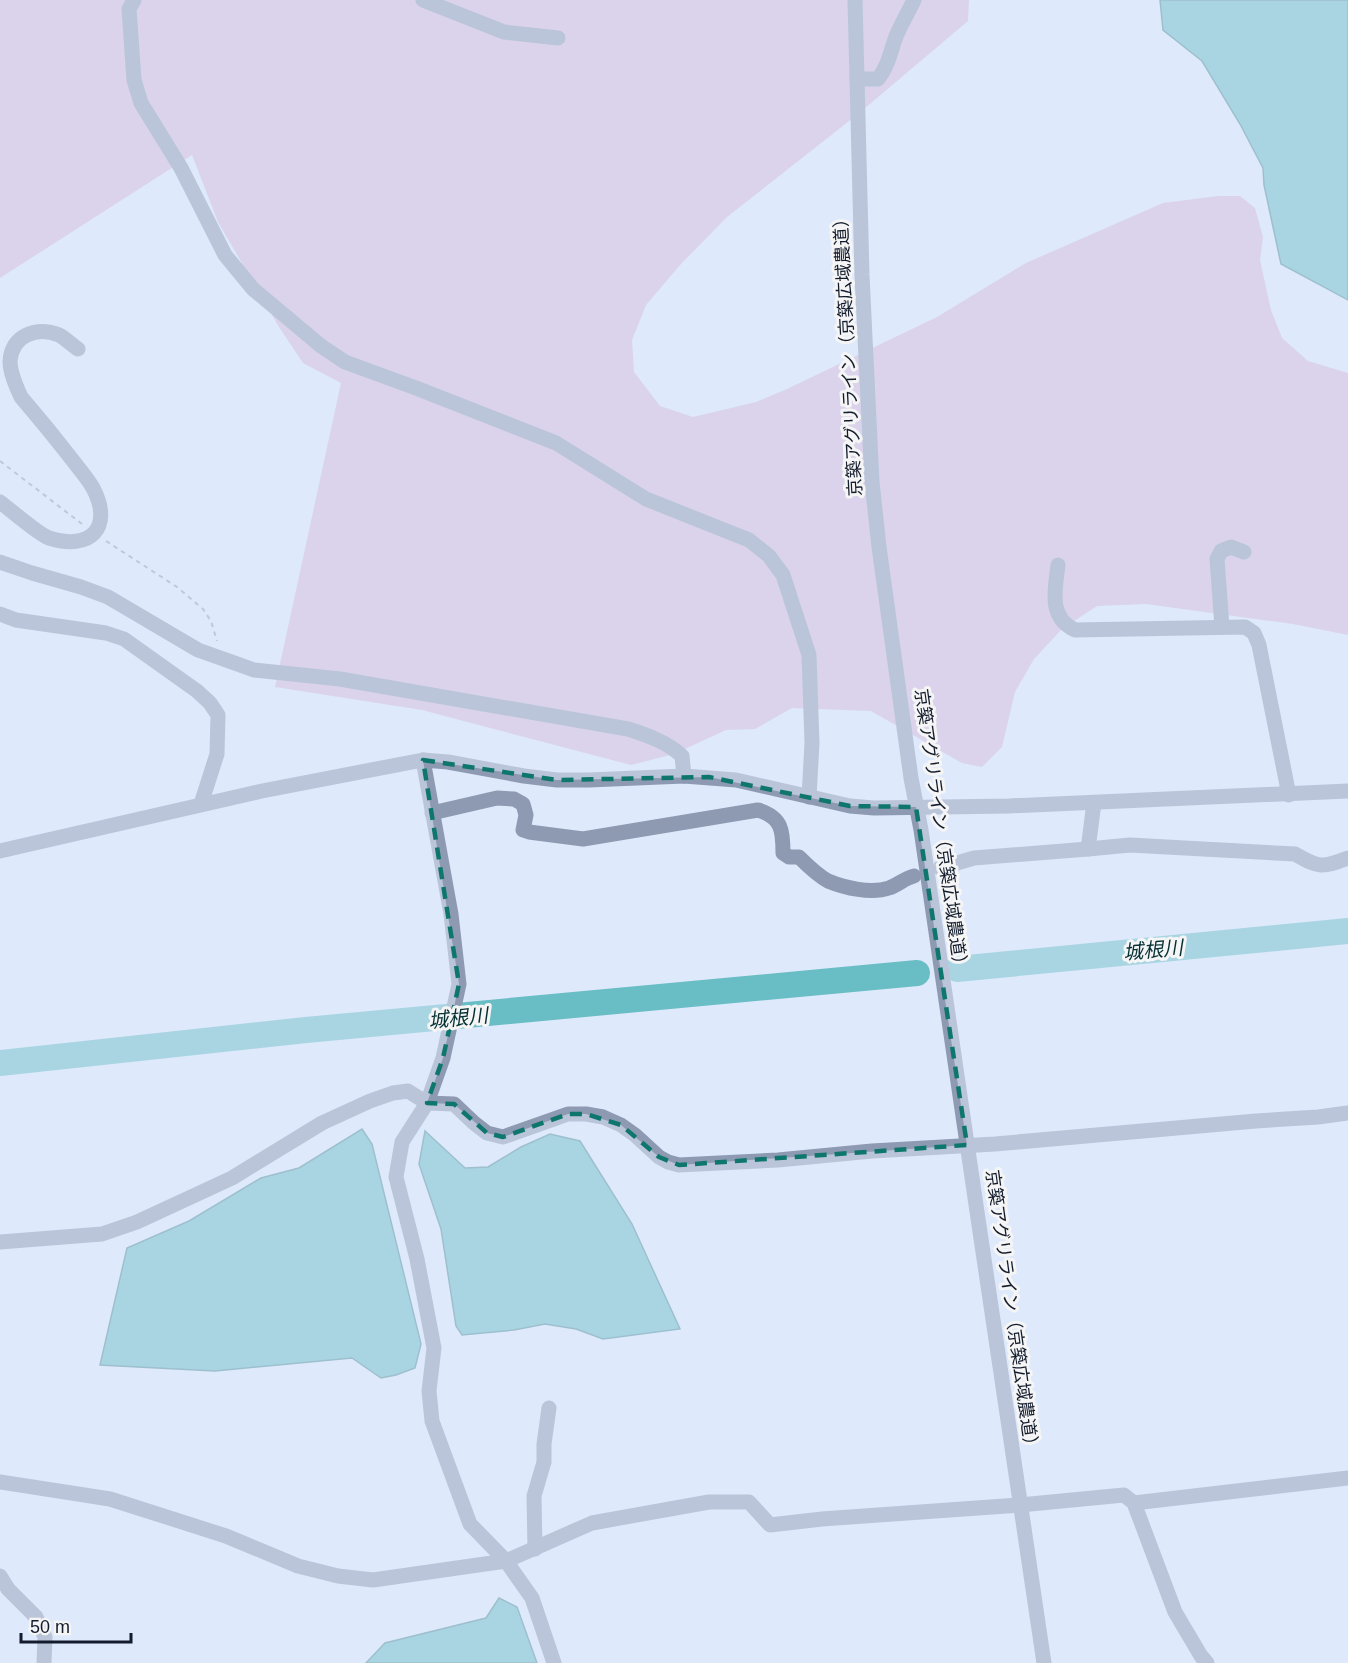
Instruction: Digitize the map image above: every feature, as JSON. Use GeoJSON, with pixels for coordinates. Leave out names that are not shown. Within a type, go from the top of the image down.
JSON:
{"type":"FeatureCollection","features":[{"type":"Feature","properties":{"kind":"street"},"geometry":{"type":"LineString","coordinates":[[134,0],[129,9],[134,80],[141,104],[181,168],[225,255],[253,289],[321,346],[345,362],[556,443],[646,499],[748,540],[769,556],[783,575],[809,655],[812,743],[809,797]]}},
{"type":"Feature","properties":{"kind":"street"},"geometry":{"type":"LineString","coordinates":[[423,0],[504,32],[558,38]]}},
{"type":"Feature","properties":{"kind":"street","name":"京築アグリライン（京築広域農道）"},"geometry":{"type":"LineString","coordinates":[[855,0],[862,275],[872,482],[879,547],[1044,1663]]}},
{"type":"Feature","properties":{"kind":"street"},"geometry":{"type":"LineString","coordinates":[[857,79],[878,78],[884,70],[914,0]]}},
{"type":"Feature","properties":{"kind":"street"},"geometry":{"type":"LineString","coordinates":[[0,502],[47,537],[68,542],[83,541],[91,537],[100,524],[101,507],[93,487],[21,397],[10,363],[13,348],[27,334],[41,330],[60,336],[78,349]]}},
{"type":"Feature","properties":{"kind":"street"},"geometry":{"type":"LineString","coordinates":[[1222,627],[1217,560],[1221,550],[1231,547],[1244,552]]}},
{"type":"Feature","properties":{"kind":"street"},"geometry":{"type":"LineString","coordinates":[[0,562],[108,597],[198,650],[254,670],[340,679],[628,729],[674,748],[682,756],[684,776]]}},
{"type":"Feature","properties":{"kind":"street"},"geometry":{"type":"LineString","coordinates":[[1058,565],[1054,597],[1058,615],[1064,625],[1075,630],[1245,627],[1254,633],[1259,645],[1289,795]]}},
{"type":"Feature","properties":{"kind":"street"},"geometry":{"type":"LineString","coordinates":[[0,614],[16,620],[106,633],[124,639],[197,691],[210,703],[218,715],[217,754],[201,804]]}},
{"type":"Feature","properties":{"kind":"street"},"geometry":{"type":"LineString","coordinates":[[423,760],[451,914],[459,984],[443,1058],[427,1103],[402,1142],[396,1177],[417,1258],[434,1348],[429,1391],[432,1421],[470,1524],[506,1561],[532,1598],[554,1663]]}},
{"type":"Feature","properties":{"kind":"street"},"geometry":{"type":"LineString","coordinates":[[0,851],[201,804],[423,760],[558,780],[684,776],[736,780],[809,797],[866,807],[955,808],[1348,791]]}},
{"type":"Feature","properties":{"kind":"street"},"geometry":{"type":"LineString","coordinates":[[432,813],[497,798],[514,798],[523,804],[526,815],[524,830],[583,839],[758,810],[771,813],[779,824],[783,835],[783,853],[789,857],[799,857],[814,872],[828,881],[866,891],[890,888],[914,876]]}},
{"type":"Feature","properties":{"kind":"street"},"geometry":{"type":"LineString","coordinates":[[1088,849],[1095,802]]}},
{"type":"Feature","properties":{"kind":"street"},"geometry":{"type":"LineString","coordinates":[[940,868],[974,858],[1130,845],[1295,854],[1313,864],[1329,866],[1348,858]]}},
{"type":"Feature","properties":{"kind":"street"},"geometry":{"type":"LineString","coordinates":[[0,1242],[102,1234],[137,1222],[232,1178],[322,1123],[370,1101],[393,1093],[408,1091],[427,1103],[454,1104],[487,1133],[503,1137],[568,1114],[586,1113],[603,1117],[621,1125],[635,1135],[659,1157],[679,1165],[778,1160],[1348,1113]]}},
{"type":"Feature","properties":{"kind":"street"},"geometry":{"type":"LineString","coordinates":[[535,1549],[534,1496],[544,1461],[549,1408]]}},
{"type":"Feature","properties":{"kind":"street"},"geometry":{"type":"LineString","coordinates":[[1134,1503],[1348,1478]]}},
{"type":"Feature","properties":{"kind":"street"},"geometry":{"type":"LineString","coordinates":[[0,1482],[110,1499],[226,1536],[298,1566],[338,1576],[373,1580],[506,1561],[592,1524],[709,1502],[749,1502],[770,1525],[1124,1495],[1134,1503],[1175,1611],[1207,1663]]}},
{"type":"Feature","properties":{"kind":"street"},"geometry":{"type":"LineString","coordinates":[[0,1576],[8,1589],[36,1617],[45,1637],[44,1663]]}},
{"type":"Feature","properties":{"kind":"path"},"geometry":{"type":"LineString","coordinates":[[0,461],[94,533],[177,587],[203,609],[215,632],[218,658]]}},
{"type":"Feature","properties":{"kind":"highlighted area"},"geometry":{"type":"Polygon","coordinates":[[[423,760],[557,780],[709,777],[850,806],[916,807],[967,1145],[679,1165],[659,1157],[621,1125],[586,1114],[568,1114],[503,1137],[487,1133],[454,1104],[427,1103],[443,1058],[459,984],[423,760]]]}},
{"type":"Feature","properties":{"kind":"shaded area"},"geometry":{"type":"Polygon","coordinates":[[[0,0],[969,0],[968,21],[858,114],[727,217],[681,264],[646,305],[632,340],[634,372],[660,406],[693,417],[756,402],[937,317],[1026,263],[1163,203],[1218,196],[1240,196],[1255,208],[1263,237],[1260,260],[1271,310],[1282,338],[1308,361],[1348,373],[1348,635],[1293,624],[1146,604],[1097,606],[1062,629],[1034,659],[1015,692],[1002,747],[982,767],[962,763],[871,711],[792,708],[755,729],[726,730],[674,754],[631,765],[422,710],[275,687],[341,383],[303,363],[279,327],[218,222],[192,155],[0,278],[0,0]]]}},
{"type":"Feature","properties":{"kind":"shaded area"},"geometry":{"type":"Polygon","coordinates":[[[1160,0],[1348,0],[1348,300],[1281,264],[1264,185],[1263,168],[1240,124],[1202,61],[1163,30],[1160,0]]]}},
{"type":"Feature","properties":{"kind":"shaded area"},"geometry":{"type":"Polygon","coordinates":[[[362,1129],[372,1144],[421,1344],[415,1368],[381,1378],[352,1358],[215,1371],[100,1365],[127,1248],[189,1221],[261,1178],[299,1168],[362,1129]]]}},
{"type":"Feature","properties":{"kind":"shaded area"},"geometry":{"type":"Polygon","coordinates":[[[425,1131],[465,1168],[488,1167],[521,1147],[550,1134],[580,1141],[632,1224],[680,1329],[603,1339],[576,1329],[545,1324],[514,1330],[462,1335],[456,1326],[441,1229],[419,1164],[425,1131]]]}},
{"type":"Feature","properties":{"kind":"shaded area"},"geometry":{"type":"Polygon","coordinates":[[[499,1598],[517,1607],[537,1663],[366,1663],[385,1643],[486,1618],[499,1598]]]}},
{"type":"Feature","properties":{"kind":"waterway","name":"城根川"},"geometry":{"type":"LineString","coordinates":[[957,969],[1348,931]]}},
{"type":"Feature","properties":{"kind":"waterway","name":"城根川"},"geometry":{"type":"LineString","coordinates":[[0,1063],[306,1030],[917,973]]}}]}
